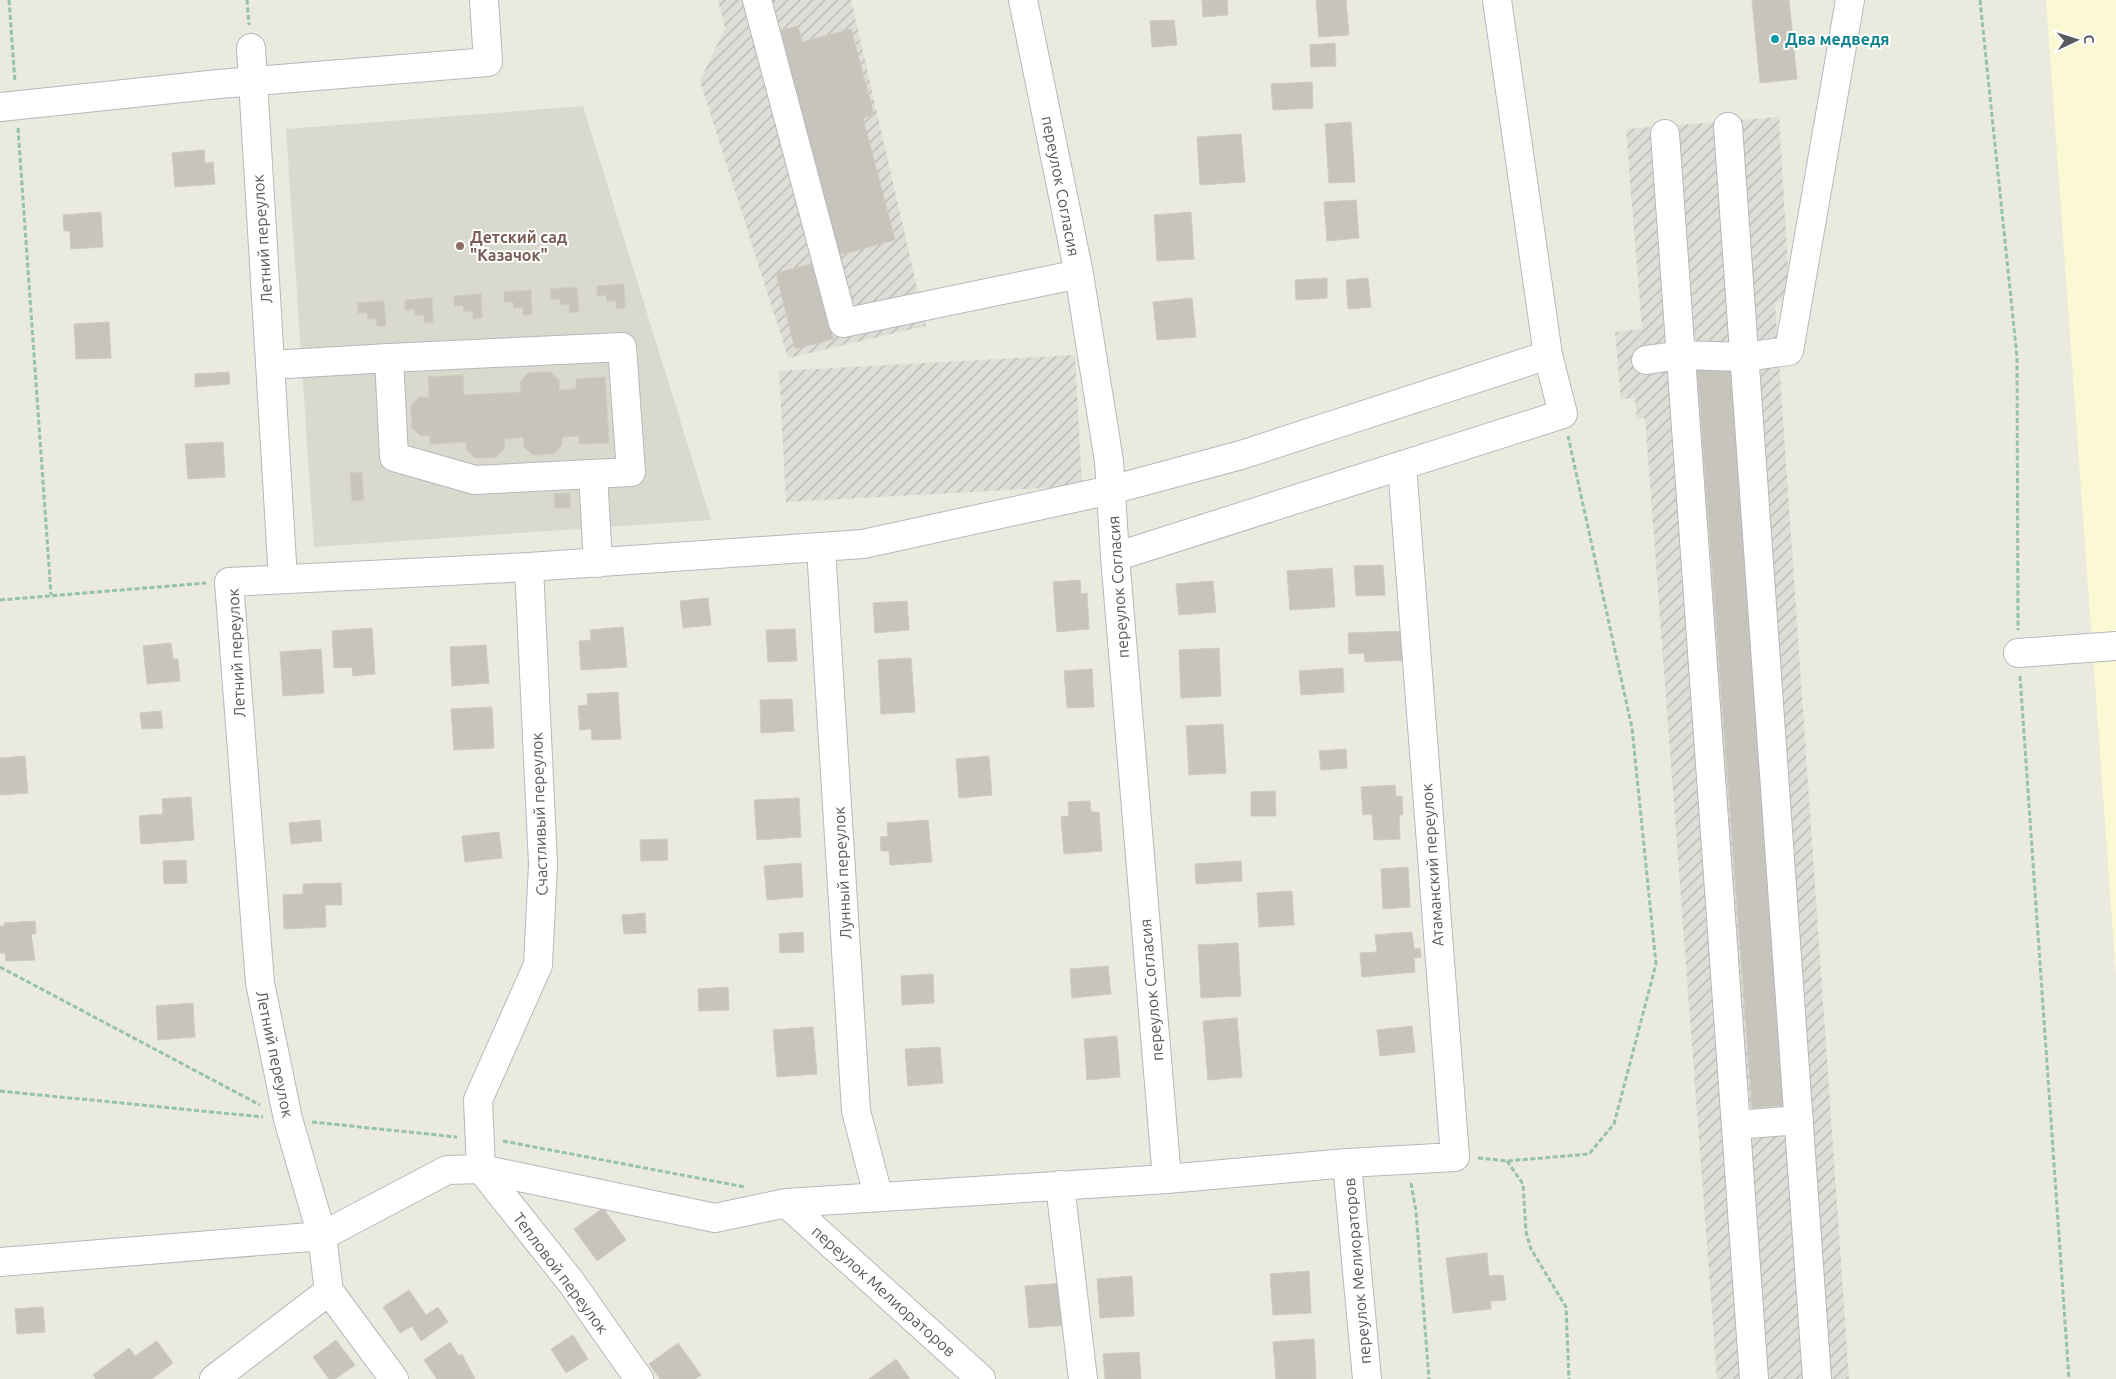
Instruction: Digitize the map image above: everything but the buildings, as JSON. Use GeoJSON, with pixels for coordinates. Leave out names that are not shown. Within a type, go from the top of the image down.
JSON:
{"type":"FeatureCollection","features":[{"type":"Feature","properties":{"kind":"street"},"geometry":{"type":"LineString","coordinates":[[8,106],[252,81],[488,62],[484,0]]}},
{"type":"Feature","properties":{"kind":"street"},"geometry":{"type":"LineString","coordinates":[[757,0],[842,322],[1079,274]]}},
{"type":"Feature","properties":{"kind":"street","name":"переулок Согласия"},"geometry":{"type":"LineString","coordinates":[[1023,0],[1079,274],[1109,461],[1115,557],[1167,1179]]}},
{"type":"Feature","properties":{"kind":"street"},"geometry":{"type":"LineString","coordinates":[[1115,557],[1563,414],[1548,355],[1497,0]]}},
{"type":"Feature","properties":{"kind":"street"},"geometry":{"type":"LineString","coordinates":[[1646,360],[1681,355],[1744,357],[1789,351],[1850,0]]}},
{"type":"Feature","properties":{"kind":"street","name":"Летний переулок"},"geometry":{"type":"LineString","coordinates":[[251,48],[283,579],[230,582],[260,983],[288,1119],[322,1236],[329,1291]]}},
{"type":"Feature","properties":{"kind":"street"},"geometry":{"type":"LineString","coordinates":[[1728,127],[1817,1379]]}},
{"type":"Feature","properties":{"kind":"street"},"geometry":{"type":"LineString","coordinates":[[1664,134],[1754,1379]]}},
{"type":"Feature","properties":{"kind":"street"},"geometry":{"type":"LineString","coordinates":[[270,366],[389,358],[622,347],[631,472],[475,480],[394,457],[389,358]]}},
{"type":"Feature","properties":{"kind":"street"},"geometry":{"type":"LineString","coordinates":[[283,579],[598,563],[863,544],[1111,490],[1242,455],[1548,355]]}},
{"type":"Feature","properties":{"kind":"street","name":"Атаманский переулок"},"geometry":{"type":"LineString","coordinates":[[1402,466],[1455,1157]]}},
{"type":"Feature","properties":{"kind":"street"},"geometry":{"type":"LineString","coordinates":[[593,474],[598,563]]}},
{"type":"Feature","properties":{"kind":"street","name":"Лунный переулок"},"geometry":{"type":"LineString","coordinates":[[822,548],[856,1111],[878,1195]]}},
{"type":"Feature","properties":{"kind":"street","name":"Счастливый переулок"},"geometry":{"type":"LineString","coordinates":[[481,1168],[478,1138],[478,1100],[538,965],[543,864],[529,567]]}},
{"type":"Feature","properties":{"kind":"street"},"geometry":{"type":"LineString","coordinates":[[2018,653],[2116,646]]}},
{"type":"Feature","properties":{"kind":"street"},"geometry":{"type":"LineString","coordinates":[[1736,1125],[1798,1120]]}},
{"type":"Feature","properties":{"kind":"street"},"geometry":{"type":"LineString","coordinates":[[0,1262],[322,1236],[447,1170],[481,1168],[715,1218],[786,1203],[878,1195],[1167,1179],[1347,1163],[1455,1157]]}},
{"type":"Feature","properties":{"kind":"street","name":"переулок Мелиораторов"},"geometry":{"type":"LineString","coordinates":[[1347,1163],[1367,1379]]}},
{"type":"Feature","properties":{"kind":"street","name":"Тепловой переулок"},"geometry":{"type":"LineString","coordinates":[[481,1168],[571,1282],[639,1379]]}},
{"type":"Feature","properties":{"kind":"street"},"geometry":{"type":"LineString","coordinates":[[1060,1185],[1083,1379]]}},
{"type":"Feature","properties":{"kind":"street","name":"переулок Мелиораторов"},"geometry":{"type":"LineString","coordinates":[[786,1203],[981,1379]]}},
{"type":"Feature","properties":{"kind":"street"},"geometry":{"type":"LineString","coordinates":[[214,1379],[329,1291],[394,1379]]}},
{"type":"Feature","properties":{"kind":"path"},"geometry":{"type":"LineString","coordinates":[[8,0],[8,106],[50,595]]}},
{"type":"Feature","properties":{"kind":"path"},"geometry":{"type":"LineString","coordinates":[[1980,0],[2017,357],[2018,653],[2070,1379]]}},
{"type":"Feature","properties":{"kind":"path"},"geometry":{"type":"LineString","coordinates":[[1455,1157],[1507,1161],[1588,1154],[1614,1124],[1656,964],[1632,728],[1563,414]]}},
{"type":"Feature","properties":{"kind":"path"},"geometry":{"type":"LineString","coordinates":[[0,600],[230,582]]}},
{"type":"Feature","properties":{"kind":"path"},"geometry":{"type":"LineString","coordinates":[[0,968],[288,1119]]}},
{"type":"Feature","properties":{"kind":"path"},"geometry":{"type":"LineString","coordinates":[[0,1091],[510,1142],[738,1184],[754,1190]]}},
{"type":"Feature","properties":{"kind":"path"},"geometry":{"type":"LineString","coordinates":[[1407,1159],[1416,1211],[1429,1379]]}},
{"type":"Feature","properties":{"kind":"path"},"geometry":{"type":"LineString","coordinates":[[1507,1161],[1523,1184],[1526,1232],[1531,1248],[1566,1306],[1569,1379]]}},
{"type":"Feature","properties":{"kind":"shaded area"},"geometry":{"type":"Polygon","coordinates":[[[718,0],[851,0],[926,326],[788,358],[700,81],[725,28],[718,0]]]}},
{"type":"Feature","properties":{"kind":"shaded area"},"geometry":{"type":"Polygon","coordinates":[[[2046,0],[2116,0],[2116,977],[2046,0]]]}},
{"type":"Feature","properties":{"kind":"shaded area","name":"Детский сад \"Казачок\""},"geometry":{"type":"Polygon","coordinates":[[[583,106],[711,520],[314,547],[286,129],[583,106]]]}},
{"type":"Feature","properties":{"kind":"shaded area"},"geometry":{"type":"Polygon","coordinates":[[[1779,117],[1790,301],[1775,303],[1849,1379],[1717,1379],[1645,418],[1637,419],[1635,398],[1621,399],[1615,332],[1642,329],[1626,129],[1779,117]]]}},
{"type":"Feature","properties":{"kind":"shaded area"},"geometry":{"type":"Polygon","coordinates":[[[1075,355],[1082,486],[786,502],[779,371],[1075,355]]]}},
{"type":"Feature","properties":{"kind":"place","name":"Два медведя"},"geometry":{"type":"Point","coordinates":[1775,39]}},
{"type":"Feature","properties":{"kind":"place","name":"Детский сад \"Казачок\""},"geometry":{"type":"Point","coordinates":[460,246]}}]}
